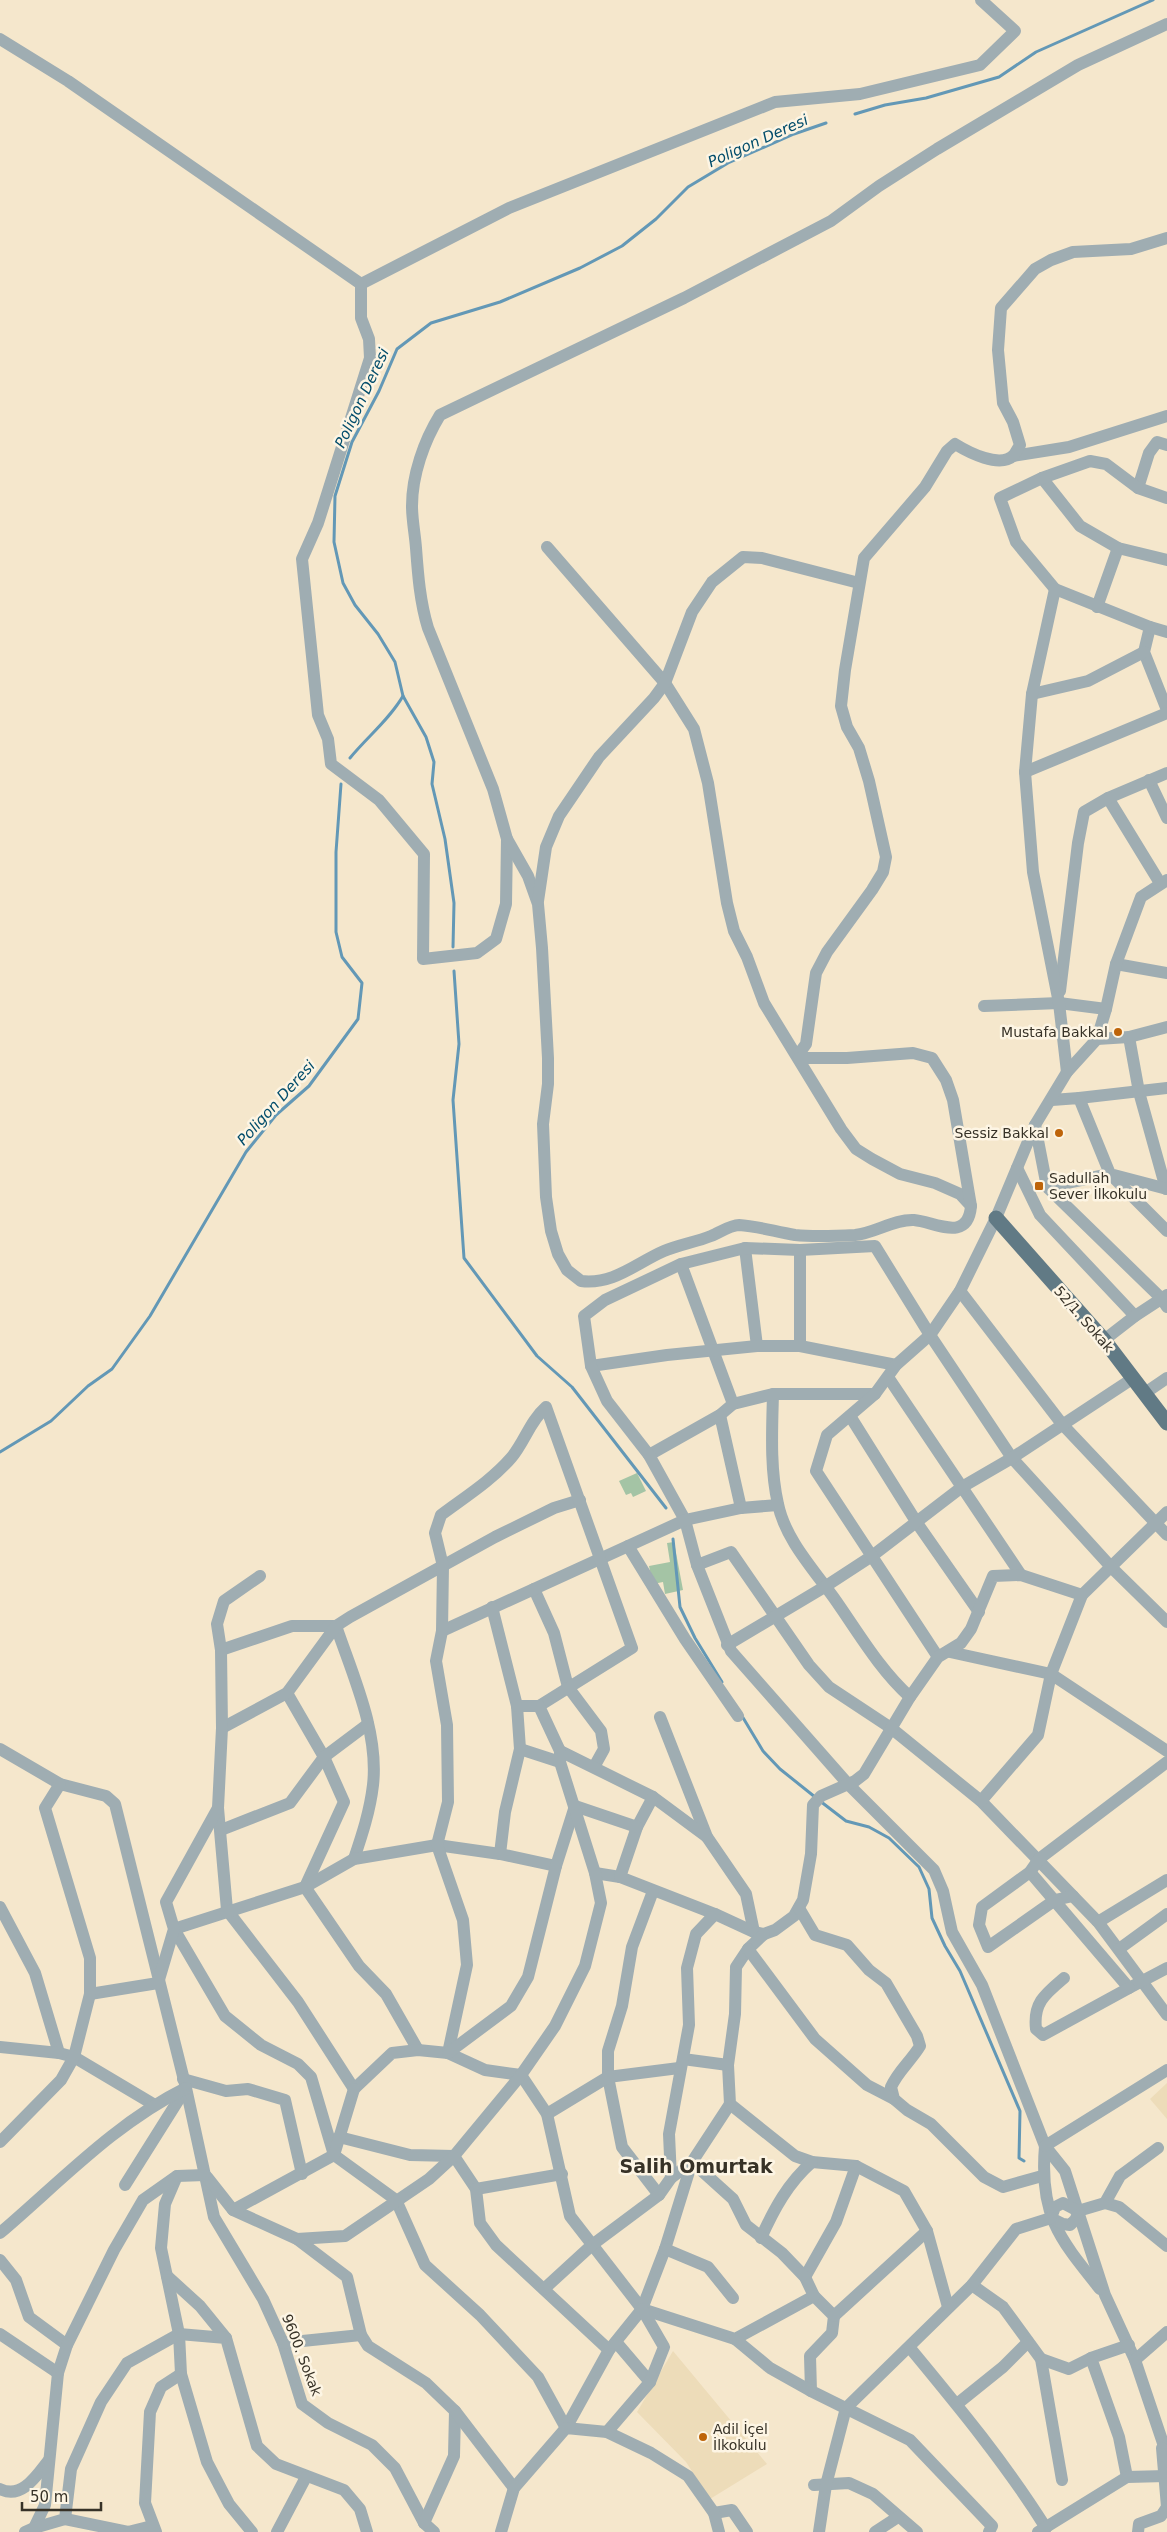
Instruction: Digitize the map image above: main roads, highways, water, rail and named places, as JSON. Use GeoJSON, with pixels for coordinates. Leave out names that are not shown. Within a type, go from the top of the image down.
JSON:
{"type":"FeatureCollection","features":[{"type":"Feature","properties":{"kind":"main road","name":"52/1. Sokak"},"geometry":{"type":"LineString","coordinates":[[996,1218],[1104,1340],[1167,1423]]}},
{"type":"Feature","properties":{"kind":"waterway","name":"Poligon Deresi"},"geometry":{"type":"LineString","coordinates":[[855,114],[885,105],[926,98],[999,77],[1036,52],[1153,0]]}},
{"type":"Feature","properties":{"kind":"waterway","name":"Poligon Deresi"},"geometry":{"type":"LineString","coordinates":[[350,758],[391,713],[403,696],[395,662],[378,634],[355,605],[343,583],[334,542],[335,496],[352,442],[379,391],[397,349],[431,323],[500,302],[580,268],[622,246],[656,219],[688,187],[728,163],[794,134],[826,123]]}},
{"type":"Feature","properties":{"kind":"waterway"},"geometry":{"type":"LineString","coordinates":[[403,696],[426,737],[434,762],[432,784],[445,839],[454,903],[453,947]]}},
{"type":"Feature","properties":{"kind":"waterway","name":"Poligon Deresi"},"geometry":{"type":"LineString","coordinates":[[0,1452],[51,1421],[88,1386],[112,1369],[150,1316],[246,1152],[276,1115],[309,1086],[358,1019],[362,983],[342,957],[336,932],[336,852],[341,784]]}},
{"type":"Feature","properties":{"kind":"waterway"},"geometry":{"type":"LineString","coordinates":[[454,971],[459,1044],[453,1100],[464,1258],[537,1356],[572,1387],[666,1508]]}},
{"type":"Feature","properties":{"kind":"waterway"},"geometry":{"type":"LineString","coordinates":[[673,1539],[680,1607],[695,1638],[722,1682]]}},
{"type":"Feature","properties":{"kind":"waterway"},"geometry":{"type":"LineString","coordinates":[[742,1716],[763,1751],[780,1769],[815,1797]]}},
{"type":"Feature","properties":{"kind":"waterway"},"geometry":{"type":"LineString","coordinates":[[820,1801],[846,1821],[869,1827],[889,1838],[919,1867],[929,1889],[932,1918],[945,1946],[960,1971],[1020,2111],[1019,2158],[1024,2161]]}},
{"type":"Feature","properties":{"kind":"place","name":"Mustafa Bakkal"},"geometry":{"type":"Point","coordinates":[1118,1032]}},
{"type":"Feature","properties":{"kind":"place","name":"Sessiz Bakkal"},"geometry":{"type":"Point","coordinates":[1059,1133]}},
{"type":"Feature","properties":{"kind":"place","name":"Sadullah Sever İlkokulu"},"geometry":{"type":"Point","coordinates":[1039,1186]}},
{"type":"Feature","properties":{"kind":"place","name":"Adil İçel İlkokulu"},"geometry":{"type":"Point","coordinates":[703,2437]}},
{"type":"Feature","properties":{"kind":"district","name":"Salih Omurtak"},"geometry":{"type":"Point","coordinates":[696,2166]}}]}
